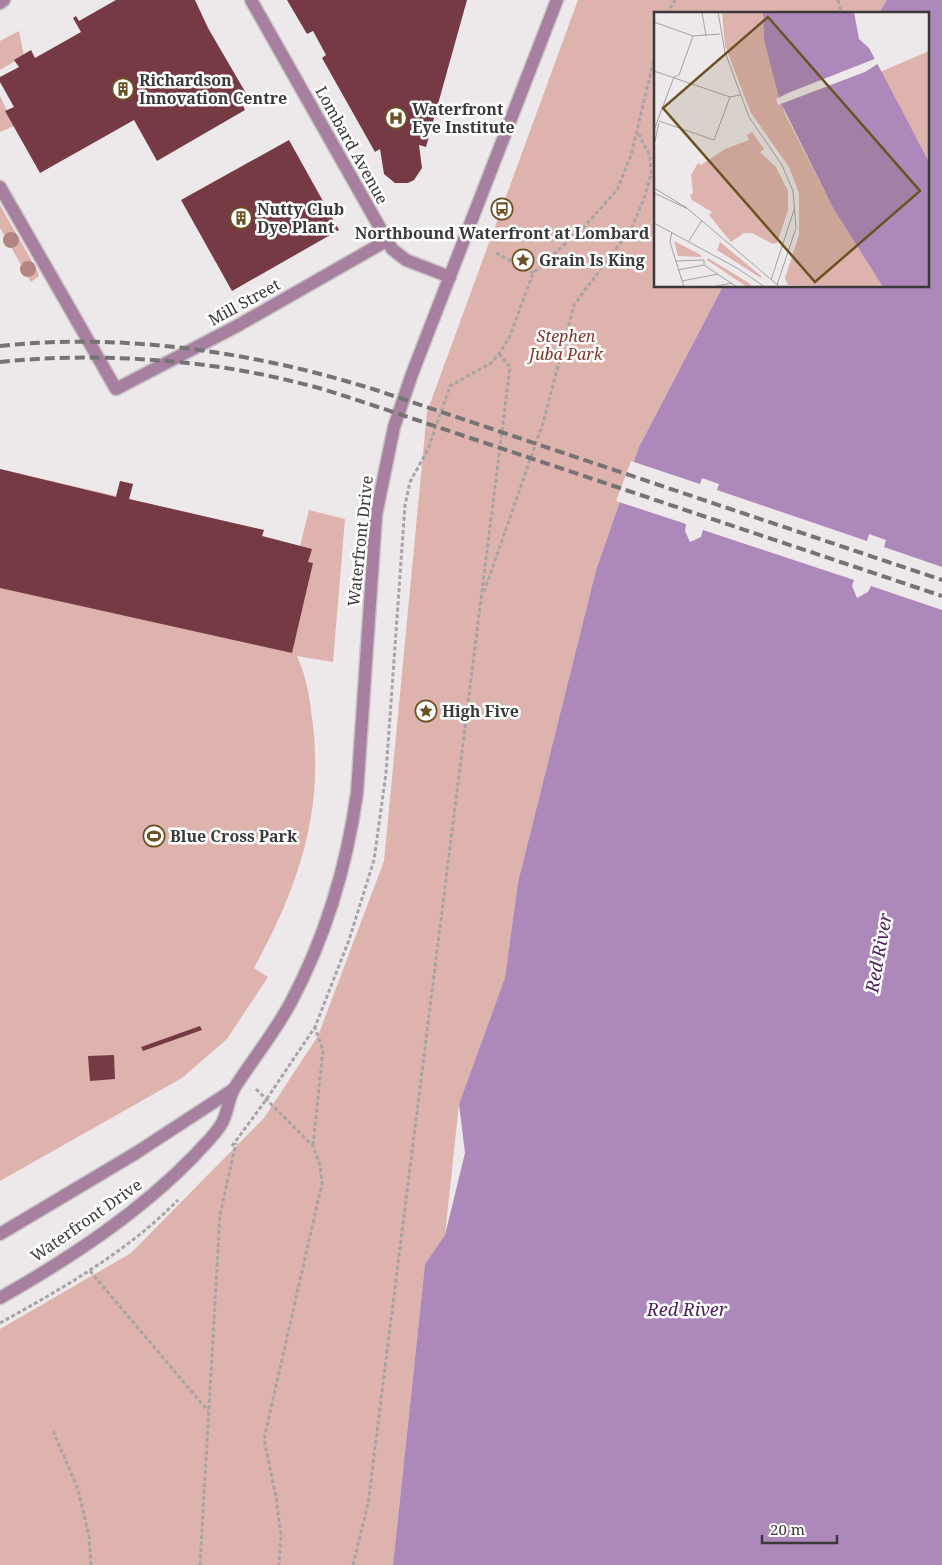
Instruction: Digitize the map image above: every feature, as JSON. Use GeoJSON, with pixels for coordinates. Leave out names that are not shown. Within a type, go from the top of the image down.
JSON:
{"type":"FeatureCollection","features":[{"type":"Feature","properties":{"kind":"street"},"geometry":{"type":"LineString","coordinates":[[0,3],[4,0]]}},
{"type":"Feature","properties":{"kind":"street","name":"Lombard Avenue"},"geometry":{"type":"LineString","coordinates":[[251,0],[386,241],[398,256],[450,278]]}},
{"type":"Feature","properties":{"kind":"street","name":"Waterfront Drive"},"geometry":{"type":"LineString","coordinates":[[0,1298],[74,1252],[144,1202],[195,1154],[218,1128],[234,1089],[274,1031],[302,977],[335,891],[349,845],[357,793],[376,515],[383,471],[394,427],[557,0]]}},
{"type":"Feature","properties":{"kind":"street","name":"Mill Street"},"geometry":{"type":"LineString","coordinates":[[0,187],[116,389],[237,326],[386,241]]}},
{"type":"Feature","properties":{"kind":"street","name":"Waterfront Drive"},"geometry":{"type":"LineString","coordinates":[[0,1234],[136,1153],[234,1089]]}},
{"type":"Feature","properties":{"kind":"path"},"geometry":{"type":"LineString","coordinates":[[668,12],[675,0]]}},
{"type":"Feature","properties":{"kind":"path"},"geometry":{"type":"LineString","coordinates":[[279,1565],[281,1535],[276,1497],[264,1439],[322,1183],[320,1165],[312,1146],[266,1100],[315,1027],[349,940],[374,860],[386,773],[404,514],[410,482],[428,449],[450,386],[491,362],[499,354],[510,336],[533,273],[585,226],[617,190],[628,168],[654,59]]}},
{"type":"Feature","properties":{"kind":"path"},"geometry":{"type":"LineString","coordinates":[[481,598],[543,424],[574,305],[632,227],[644,200],[651,174],[650,156],[637,130]]}},
{"type":"Feature","properties":{"kind":"path"},"geometry":{"type":"LineString","coordinates":[[496,253],[533,273]]}},
{"type":"Feature","properties":{"kind":"path"},"geometry":{"type":"LineString","coordinates":[[353,1565],[368,1504],[510,367],[499,354]]}},
{"type":"Feature","properties":{"kind":"path"},"geometry":{"type":"LineString","coordinates":[[312,1146],[322,1050],[315,1027]]}},
{"type":"Feature","properties":{"kind":"path"},"geometry":{"type":"LineString","coordinates":[[200,1565],[220,1215],[236,1140]]}},
{"type":"Feature","properties":{"kind":"path"},"geometry":{"type":"LineString","coordinates":[[90,1270],[209,1412]]}},
{"type":"Feature","properties":{"kind":"path"},"geometry":{"type":"LineString","coordinates":[[53,1431],[78,1489],[88,1536],[91,1565]]}},
{"type":"Feature","properties":{"kind":"green space","name":"Stephen Juba Park"},"geometry":{"type":"Polygon","coordinates":[[[578,0],[887,0],[879,12],[654,12],[654,288],[722,288],[639,447],[596,570],[518,882],[505,979],[459,1104],[445,1235],[425,1264],[393,1565],[0,1565],[0,1329],[131,1253],[264,1118],[318,1036],[384,861],[427,412],[578,0]]]}},
{"type":"Feature","properties":{"kind":"green space"},"geometry":{"type":"Polygon","coordinates":[[[19,31],[24,56],[0,70],[0,41],[19,31]]]}},
{"type":"Feature","properties":{"kind":"green space"},"geometry":{"type":"Polygon","coordinates":[[[0,96],[14,126],[0,132],[0,96]]]}},
{"type":"Feature","properties":{"kind":"green space"},"geometry":{"type":"Polygon","coordinates":[[[0,205],[38,272],[39,276],[31,282],[0,228],[0,205]]]}},
{"type":"Feature","properties":{"kind":"green space","name":"Blue Cross Park"},"geometry":{"type":"Polygon","coordinates":[[[0,469],[116,496],[120,481],[133,484],[129,499],[264,530],[262,536],[300,546],[309,510],[345,519],[333,662],[297,656],[309,694],[315,752],[315,785],[311,817],[295,878],[270,938],[254,968],[268,977],[227,1039],[182,1078],[0,1181],[0,469]]]}},
{"type":"Feature","properties":{"kind":"water","name":"Red River"},"geometry":{"type":"Polygon","coordinates":[[[887,0],[942,0],[942,1565],[393,1565],[425,1264],[445,1235],[465,1153],[459,1104],[505,978],[518,882],[596,570],[639,447],[722,288],[930,288],[930,12],[879,12],[887,0]]]}},
{"type":"Feature","properties":{"kind":"pier"},"geometry":{"type":"Polygon","coordinates":[[[631,461],[700,484],[702,478],[719,484],[717,490],[867,541],[869,534],[886,540],[884,547],[942,567],[942,610],[871,586],[868,592],[857,598],[852,586],[854,580],[703,530],[701,537],[690,542],[685,531],[686,524],[616,501],[631,461]]]}},
{"type":"Feature","properties":{"kind":"building","name":"Richardson Innovation Centre"},"geometry":{"type":"Polygon","coordinates":[[[116,0],[195,0],[208,28],[247,95],[240,99],[245,110],[157,161],[134,120],[40,173],[5,111],[14,107],[0,82],[0,77],[19,67],[14,60],[31,50],[35,58],[81,32],[73,18],[76,16],[79,21],[116,0]]]}},
{"type":"Feature","properties":{"kind":"building"},"geometry":{"type":"Polygon","coordinates":[[[287,0],[467,0],[426,147],[419,145],[422,168],[414,180],[408,183],[395,183],[384,174],[380,149],[375,152],[322,58],[326,55],[313,31],[307,34],[287,0]]]}},
{"type":"Feature","properties":{"kind":"building","name":"Nutty Club Dye Plant"},"geometry":{"type":"Polygon","coordinates":[[[289,140],[339,230],[232,291],[181,200],[289,140]]]}},
{"type":"Feature","properties":{"kind":"building"},"geometry":{"type":"Polygon","coordinates":[[[0,469],[116,497],[120,481],[133,484],[129,499],[264,530],[262,536],[312,549],[308,562],[313,563],[292,653],[0,588],[0,469]]]}},
{"type":"Feature","properties":{"kind":"building"},"geometry":{"type":"Polygon","coordinates":[[[200,1026],[202,1030],[143,1051],[141,1047],[200,1026]]]}},
{"type":"Feature","properties":{"kind":"building"},"geometry":{"type":"Polygon","coordinates":[[[114,1055],[115,1079],[90,1081],[88,1056],[114,1055]]]}},
{"type":"Feature","properties":{"kind":"railway"},"geometry":{"type":"LineString","coordinates":[[0,346],[47,342],[143,344],[240,356],[287,366],[379,391],[942,580]]}},
{"type":"Feature","properties":{"kind":"railway"},"geometry":{"type":"LineString","coordinates":[[0,362],[72,358],[148,360],[224,368],[305,384],[355,399],[942,596]]}},
{"type":"Feature","properties":{"kind":"place","name":"Richardson Innovation Centre"},"geometry":{"type":"Point","coordinates":[123,89]}},
{"type":"Feature","properties":{"kind":"place","name":"Waterfront Eye Institute"},"geometry":{"type":"Point","coordinates":[396,118]}},
{"type":"Feature","properties":{"kind":"place","name":"Northbound Waterfront at Lombard"},"geometry":{"type":"Point","coordinates":[502,209]}},
{"type":"Feature","properties":{"kind":"place","name":"Nutty Club Dye Plant"},"geometry":{"type":"Point","coordinates":[241,218]}},
{"type":"Feature","properties":{"kind":"place","name":"Grain Is King"},"geometry":{"type":"Point","coordinates":[523,260]}},
{"type":"Feature","properties":{"kind":"place","name":"High Five"},"geometry":{"type":"Point","coordinates":[426,711]}},
{"type":"Feature","properties":{"kind":"place","name":"Blue Cross Park"},"geometry":{"type":"Point","coordinates":[154,836]}}]}
